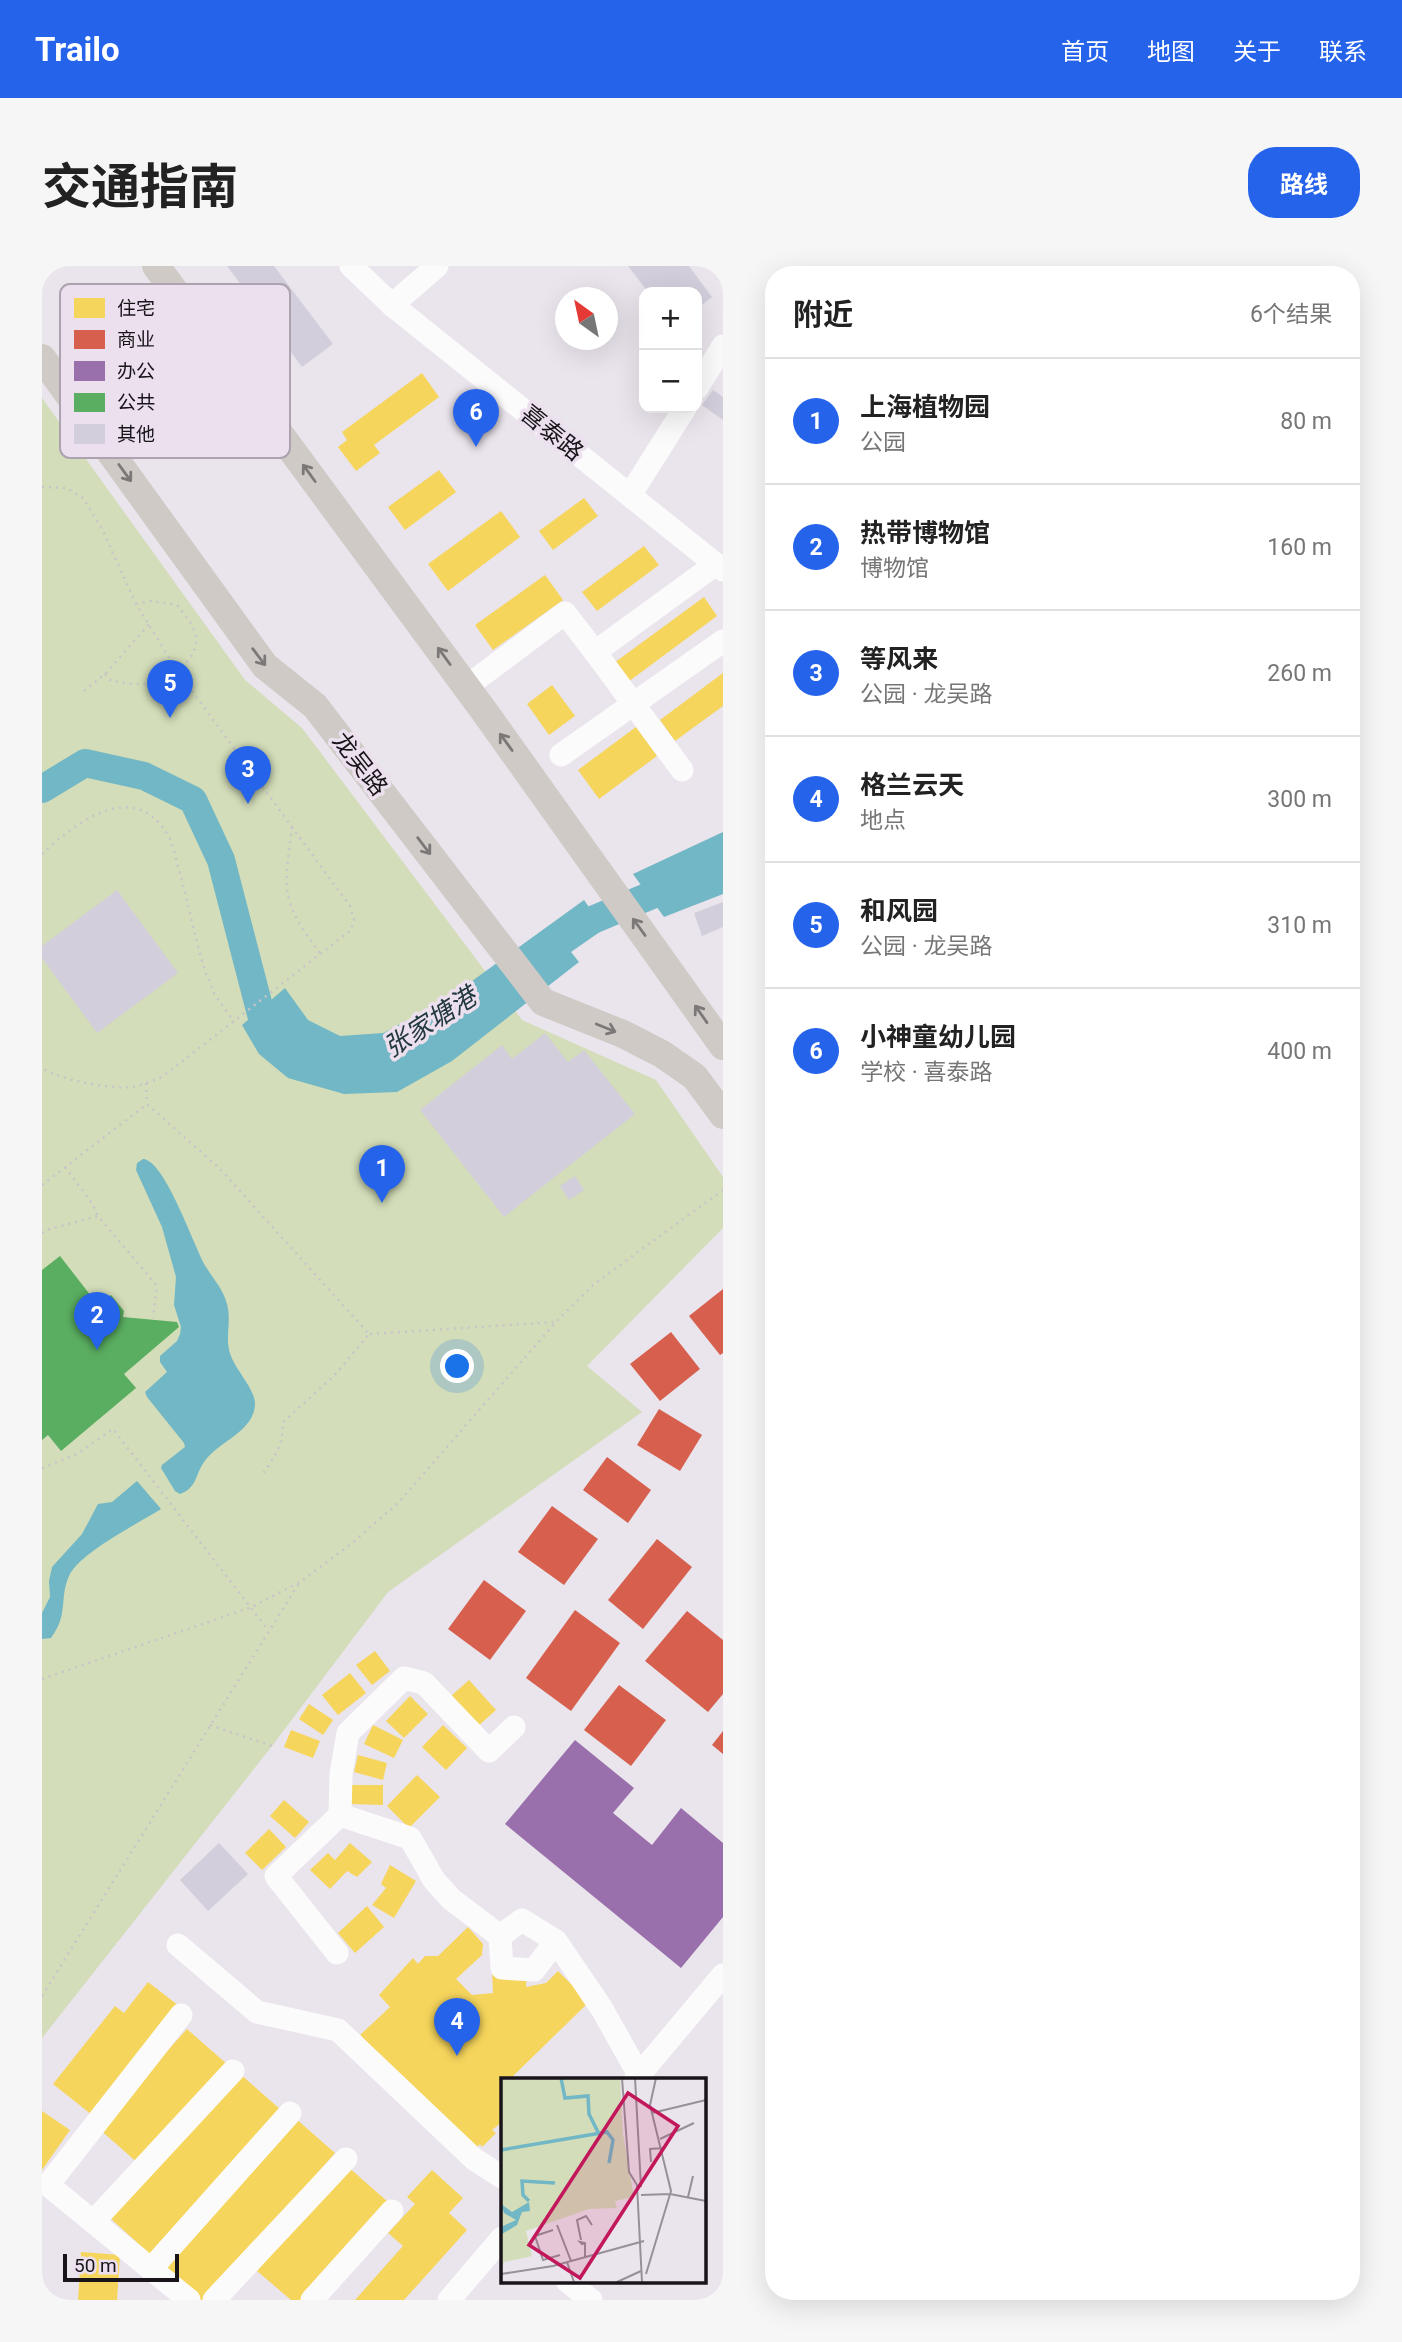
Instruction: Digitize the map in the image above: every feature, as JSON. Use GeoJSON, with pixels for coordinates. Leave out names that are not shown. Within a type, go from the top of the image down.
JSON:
{"type":"FeatureCollection","features":[{"type":"Feature","properties":{"kind":"main road"},"geometry":{"type":"LineString","coordinates":[[156,266],[169,284]]}},
{"type":"Feature","properties":{"kind":"main road","name":"龙吴路"},"geometry":{"type":"LineString","coordinates":[[42,358],[60,383]]}},
{"type":"Feature","properties":{"kind":"main road"},"geometry":{"type":"LineString","coordinates":[[290,448],[484,711],[723,1046]]}},
{"type":"Feature","properties":{"kind":"main road","name":"龙吴路"},"geometry":{"type":"LineString","coordinates":[[114,458],[265,666],[315,705],[543,1002],[623,1034],[662,1054],[695,1077],[723,1115]]}},
{"type":"Feature","properties":{"kind":"street","name":"喜泰路"},"geometry":{"type":"LineString","coordinates":[[351,266],[392,305],[719,567]]}},
{"type":"Feature","properties":{"kind":"street"},"geometry":{"type":"LineString","coordinates":[[392,305],[437,266]]}},
{"type":"Feature","properties":{"kind":"street"},"geometry":{"type":"LineString","coordinates":[[702,380],[723,346]]}},
{"type":"Feature","properties":{"kind":"street"},"geometry":{"type":"LineString","coordinates":[[630,495],[682,413]]}},
{"type":"Feature","properties":{"kind":"street"},"geometry":{"type":"LineString","coordinates":[[595,652],[719,567]]}},
{"type":"Feature","properties":{"kind":"street"},"geometry":{"type":"LineString","coordinates":[[466,687],[565,613],[682,770]]}},
{"type":"Feature","properties":{"kind":"street"},"geometry":{"type":"LineString","coordinates":[[561,755],[723,641]]}},
{"type":"Feature","properties":{"kind":"street"},"geometry":{"type":"LineString","coordinates":[[337,1953],[276,1876],[340,1815],[341,1774],[348,1733],[404,1678],[424,1683],[489,1751],[514,1727]]}},
{"type":"Feature","properties":{"kind":"street"},"geometry":{"type":"LineString","coordinates":[[340,1815],[410,1838],[434,1880],[451,1899],[500,1936],[502,1968],[534,1970],[556,1941]]}},
{"type":"Feature","properties":{"kind":"street"},"geometry":{"type":"LineString","coordinates":[[500,1936],[522,1920],[556,1941],[603,2009],[637,2077],[723,1975]]}},
{"type":"Feature","properties":{"kind":"street"},"geometry":{"type":"LineString","coordinates":[[178,1945],[257,2012],[338,2030],[474,2159],[501,2176]]}},
{"type":"Feature","properties":{"kind":"street"},"geometry":{"type":"LineString","coordinates":[[181,2015],[48,2185],[189,2300]]}},
{"type":"Feature","properties":{"kind":"street"},"geometry":{"type":"LineString","coordinates":[[93,2222],[233,2071]]}},
{"type":"Feature","properties":{"kind":"street"},"geometry":{"type":"LineString","coordinates":[[150,2269],[290,2113]]}},
{"type":"Feature","properties":{"kind":"street"},"geometry":{"type":"LineString","coordinates":[[214,2300],[346,2159]]}},
{"type":"Feature","properties":{"kind":"street"},"geometry":{"type":"LineString","coordinates":[[312,2300],[392,2211]]}},
{"type":"Feature","properties":{"kind":"street"},"geometry":{"type":"LineString","coordinates":[[449,2300],[501,2239]]}},
{"type":"Feature","properties":{"kind":"street"},"geometry":{"type":"LineString","coordinates":[[567,2282],[591,2300]]}},
{"type":"Feature","properties":{"kind":"path"},"geometry":{"type":"LineString","coordinates":[[42,487],[68,488],[83,498],[102,529],[136,604],[178,672],[350,906],[354,919],[351,930],[162,1077],[146,1083],[116,1088],[63,1077],[42,1068]]}},
{"type":"Feature","properties":{"kind":"path"},"geometry":{"type":"LineString","coordinates":[[105,674],[111,681],[140,684],[156,681],[178,672],[190,658],[196,639],[190,622],[177,605],[150,601],[136,604]]}},
{"type":"Feature","properties":{"kind":"path"},"geometry":{"type":"LineString","coordinates":[[84,691],[105,674],[149,624]]}},
{"type":"Feature","properties":{"kind":"path"},"geometry":{"type":"LineString","coordinates":[[42,854],[89,816],[112,809],[136,808],[153,817],[171,841],[206,974],[215,995],[236,1021]]}},
{"type":"Feature","properties":{"kind":"path"},"geometry":{"type":"LineString","coordinates":[[292,827],[285,878],[287,895],[299,926],[321,954]]}},
{"type":"Feature","properties":{"kind":"path"},"geometry":{"type":"LineString","coordinates":[[146,1083],[146,1104],[220,1169],[369,1334]]}},
{"type":"Feature","properties":{"kind":"path"},"geometry":{"type":"LineString","coordinates":[[42,1185],[146,1104]]}},
{"type":"Feature","properties":{"kind":"path"},"geometry":{"type":"LineString","coordinates":[[65,1167],[92,1203],[98,1216],[157,1286],[153,1318]]}},
{"type":"Feature","properties":{"kind":"path"},"geometry":{"type":"LineString","coordinates":[[42,1679],[252,1607],[300,1582],[351,1544],[398,1503],[556,1322],[594,1284],[723,1190]]}},
{"type":"Feature","properties":{"kind":"path"},"geometry":{"type":"LineString","coordinates":[[42,1233],[98,1216]]}},
{"type":"Feature","properties":{"kind":"path"},"geometry":{"type":"LineString","coordinates":[[262,1475],[277,1453],[284,1436],[282,1423],[334,1376],[369,1334],[556,1322]]}},
{"type":"Feature","properties":{"kind":"path"},"geometry":{"type":"LineString","coordinates":[[42,1468],[77,1454],[113,1429],[269,1631]]}},
{"type":"Feature","properties":{"kind":"path"},"geometry":{"type":"LineString","coordinates":[[42,1996],[300,1582]]}},
{"type":"Feature","properties":{"kind":"path"},"geometry":{"type":"LineString","coordinates":[[210,1725],[272,1746]]}},
{"type":"Feature","properties":{"kind":"green space"},"geometry":{"type":"Polygon","coordinates":[[[42,398],[60,423],[60,458],[85,458],[245,680],[302,728],[522,1020],[656,1080],[723,1177],[723,1228],[587,1366],[642,1412],[388,1592],[272,1746],[42,2038],[42,398]]]}},
{"type":"Feature","properties":{"kind":"water"},"geometry":{"type":"Polygon","coordinates":[[[723,832],[723,894],[664,917],[633,874],[723,832]]]}},
{"type":"Feature","properties":{"kind":"water"},"geometry":{"type":"Polygon","coordinates":[[[584,900],[604,929],[571,952],[579,962],[452,1061],[397,1092],[344,1094],[288,1078],[259,1054],[242,1025],[285,988],[308,1020],[340,1036],[383,1033],[443,1002],[584,900]]]}},
{"type":"Feature","properties":{"kind":"water"},"geometry":{"type":"Polygon","coordinates":[[[143,1159],[152,1163],[169,1188],[206,1267],[223,1294],[228,1311],[229,1350],[233,1362],[252,1392],[255,1403],[249,1422],[210,1455],[193,1485],[180,1494],[175,1491],[161,1468],[185,1447],[184,1443],[145,1392],[167,1372],[160,1362],[160,1356],[177,1341],[181,1327],[174,1305],[176,1277],[162,1227],[136,1170],[137,1163],[143,1159]]]}},
{"type":"Feature","properties":{"kind":"water"},"geometry":{"type":"Polygon","coordinates":[[[137,1481],[161,1509],[97,1548],[75,1567],[66,1584],[57,1629],[51,1638],[42,1639],[42,1613],[50,1597],[52,1567],[82,1534],[98,1504],[112,1502],[137,1481]]]}},
{"type":"Feature","properties":{"kind":"building: 住宅"},"geometry":{"type":"Polygon","coordinates":[[[422,373],[439,397],[374,445],[380,453],[356,471],[338,447],[347,440],[342,432],[422,373]]]}},
{"type":"Feature","properties":{"kind":"building: 住宅"},"geometry":{"type":"Polygon","coordinates":[[[439,470],[456,492],[405,530],[388,507],[439,470]]]}},
{"type":"Feature","properties":{"kind":"building: 住宅"},"geometry":{"type":"Polygon","coordinates":[[[584,498],[598,516],[553,550],[539,531],[584,498]]]}},
{"type":"Feature","properties":{"kind":"building: 住宅"},"geometry":{"type":"Polygon","coordinates":[[[501,511],[520,537],[448,591],[428,564],[501,511]]]}},
{"type":"Feature","properties":{"kind":"building: 住宅"},"geometry":{"type":"Polygon","coordinates":[[[644,546],[659,565],[597,611],[582,592],[644,546]]]}},
{"type":"Feature","properties":{"kind":"building: 住宅"},"geometry":{"type":"Polygon","coordinates":[[[545,575],[563,600],[493,650],[475,625],[545,575]]]}},
{"type":"Feature","properties":{"kind":"building: 住宅"},"geometry":{"type":"Polygon","coordinates":[[[704,597],[717,616],[628,682],[614,663],[704,597]]]}},
{"type":"Feature","properties":{"kind":"building: 住宅"},"geometry":{"type":"Polygon","coordinates":[[[723,673],[723,706],[675,741],[660,720],[723,673]]]}},
{"type":"Feature","properties":{"kind":"building: 住宅"},"geometry":{"type":"Polygon","coordinates":[[[552,685],[575,716],[549,735],[527,704],[552,685]]]}},
{"type":"Feature","properties":{"kind":"building: 住宅"},"geometry":{"type":"Polygon","coordinates":[[[636,727],[657,756],[599,799],[578,770],[636,727]]]}},
{"type":"Feature","properties":{"kind":"building: 住宅"},"geometry":{"type":"Polygon","coordinates":[[[375,1651],[390,1671],[372,1685],[356,1665],[375,1651]]]}},
{"type":"Feature","properties":{"kind":"building: 住宅"},"geometry":{"type":"Polygon","coordinates":[[[350,1673],[366,1693],[338,1715],[322,1695],[350,1673]]]}},
{"type":"Feature","properties":{"kind":"building: 住宅"},"geometry":{"type":"Polygon","coordinates":[[[469,1680],[496,1710],[477,1727],[450,1697],[469,1680]]]}},
{"type":"Feature","properties":{"kind":"building: 住宅"},"geometry":{"type":"Polygon","coordinates":[[[410,1696],[428,1714],[404,1738],[386,1721],[410,1696]]]}},
{"type":"Feature","properties":{"kind":"building: 住宅"},"geometry":{"type":"Polygon","coordinates":[[[309,1704],[333,1720],[323,1735],[299,1719],[309,1704]]]}},
{"type":"Feature","properties":{"kind":"building: 住宅"},"geometry":{"type":"Polygon","coordinates":[[[373,1725],[403,1740],[394,1758],[364,1744],[373,1725]]]}},
{"type":"Feature","properties":{"kind":"building: 住宅"},"geometry":{"type":"Polygon","coordinates":[[[443,1725],[467,1748],[446,1770],[422,1747],[443,1725]]]}},
{"type":"Feature","properties":{"kind":"building: 住宅"},"geometry":{"type":"Polygon","coordinates":[[[291,1730],[320,1741],[313,1758],[284,1747],[291,1730]]]}},
{"type":"Feature","properties":{"kind":"building: 住宅"},"geometry":{"type":"Polygon","coordinates":[[[358,1755],[387,1763],[383,1780],[354,1772],[358,1755]]]}},
{"type":"Feature","properties":{"kind":"building: 住宅"},"geometry":{"type":"Polygon","coordinates":[[[417,1775],[440,1797],[409,1828],[387,1806],[417,1775]]]}},
{"type":"Feature","properties":{"kind":"building: 住宅"},"geometry":{"type":"Polygon","coordinates":[[[350,1785],[383,1785],[383,1805],[349,1804],[350,1785]]]}},
{"type":"Feature","properties":{"kind":"building: 住宅"},"geometry":{"type":"Polygon","coordinates":[[[284,1800],[309,1822],[295,1838],[270,1816],[284,1800]]]}},
{"type":"Feature","properties":{"kind":"building: 住宅"},"geometry":{"type":"Polygon","coordinates":[[[269,1829],[286,1847],[262,1870],[245,1853],[269,1829]]]}},
{"type":"Feature","properties":{"kind":"building: 住宅"},"geometry":{"type":"Polygon","coordinates":[[[350,1843],[372,1862],[357,1877],[347,1871],[330,1889],[310,1870],[328,1853],[335,1860],[350,1843]]]}},
{"type":"Feature","properties":{"kind":"building: 住宅"},"geometry":{"type":"Polygon","coordinates":[[[390,1865],[416,1881],[394,1918],[372,1905],[386,1888],[381,1884],[390,1865]]]}},
{"type":"Feature","properties":{"kind":"building: 住宅"},"geometry":{"type":"Polygon","coordinates":[[[367,1906],[384,1927],[355,1953],[338,1933],[367,1906]]]}},
{"type":"Feature","properties":{"kind":"building: 住宅"},"geometry":{"type":"Polygon","coordinates":[[[468,1927],[483,1944],[482,1955],[456,1979],[472,1995],[493,1993],[492,1971],[527,1967],[526,1987],[546,1983],[558,1971],[589,2002],[511,2078],[501,2078],[501,2123],[492,2130],[496,2133],[473,2152],[360,2035],[390,2007],[379,1995],[413,1958],[418,1964],[425,1956],[438,1956],[468,1927]]]}},
{"type":"Feature","properties":{"kind":"building: 住宅"},"geometry":{"type":"Polygon","coordinates":[[[148,1982],[179,2006],[92,2115],[53,2084],[115,2006],[124,2013],[148,1982]]]}},
{"type":"Feature","properties":{"kind":"building: 住宅"},"geometry":{"type":"Polygon","coordinates":[[[187,2029],[228,2065],[139,2164],[98,2128],[187,2029]]]}},
{"type":"Feature","properties":{"kind":"building: 住宅"},"geometry":{"type":"Polygon","coordinates":[[[239,2073],[281,2110],[152,2256],[110,2218],[239,2073]]]}},
{"type":"Feature","properties":{"kind":"building: 住宅"},"geometry":{"type":"Polygon","coordinates":[[[42,2111],[70,2130],[42,2170],[42,2111]]]}},
{"type":"Feature","properties":{"kind":"building: 住宅"},"geometry":{"type":"Polygon","coordinates":[[[295,2118],[335,2153],[206,2300],[198,2300],[162,2268],[295,2118]]]}},
{"type":"Feature","properties":{"kind":"building: 住宅"},"geometry":{"type":"Polygon","coordinates":[[[347,2166],[388,2202],[303,2300],[291,2300],[257,2271],[347,2166]]]}},
{"type":"Feature","properties":{"kind":"building: 住宅"},"geometry":{"type":"Polygon","coordinates":[[[432,2170],[463,2198],[449,2213],[467,2230],[404,2300],[355,2300],[403,2246],[388,2233],[415,2204],[407,2197],[432,2170]]]}},
{"type":"Feature","properties":{"kind":"building: 住宅"},"geometry":{"type":"Polygon","coordinates":[[[81,2252],[120,2255],[117,2300],[78,2300],[81,2252]]]}},
{"type":"Feature","properties":{"kind":"building: 商业"},"geometry":{"type":"Polygon","coordinates":[[[723,1289],[723,1353],[720,1355],[689,1316],[723,1289]]]}},
{"type":"Feature","properties":{"kind":"building: 商业"},"geometry":{"type":"Polygon","coordinates":[[[671,1332],[700,1369],[660,1401],[630,1364],[671,1332]]]}},
{"type":"Feature","properties":{"kind":"building: 商业"},"geometry":{"type":"Polygon","coordinates":[[[659,1409],[702,1435],[680,1471],[637,1445],[659,1409]]]}},
{"type":"Feature","properties":{"kind":"building: 商业"},"geometry":{"type":"Polygon","coordinates":[[[607,1457],[651,1490],[628,1523],[583,1490],[607,1457]]]}},
{"type":"Feature","properties":{"kind":"building: 商业"},"geometry":{"type":"Polygon","coordinates":[[[552,1506],[598,1539],[564,1585],[518,1552],[552,1506]]]}},
{"type":"Feature","properties":{"kind":"building: 商业"},"geometry":{"type":"Polygon","coordinates":[[[657,1539],[692,1567],[643,1629],[608,1600],[657,1539]]]}},
{"type":"Feature","properties":{"kind":"building: 商业"},"geometry":{"type":"Polygon","coordinates":[[[484,1580],[526,1611],[490,1660],[448,1629],[484,1580]]]}},
{"type":"Feature","properties":{"kind":"building: 商业"},"geometry":{"type":"Polygon","coordinates":[[[575,1610],[620,1643],[571,1711],[526,1678],[575,1610]]]}},
{"type":"Feature","properties":{"kind":"building: 商业"},"geometry":{"type":"Polygon","coordinates":[[[687,1611],[723,1640],[723,1694],[708,1712],[645,1661],[687,1611]]]}},
{"type":"Feature","properties":{"kind":"building: 商业"},"geometry":{"type":"Polygon","coordinates":[[[619,1685],[666,1720],[631,1766],[584,1730],[619,1685]]]}},
{"type":"Feature","properties":{"kind":"building: 商业"},"geometry":{"type":"Polygon","coordinates":[[[723,1731],[723,1754],[712,1745],[723,1731]]]}},
{"type":"Feature","properties":{"kind":"building: 办公"},"geometry":{"type":"Polygon","coordinates":[[[575,1740],[634,1788],[613,1813],[652,1845],[681,1808],[723,1843],[723,1917],[681,1968],[505,1824],[575,1740]]]}},
{"type":"Feature","properties":{"kind":"building: 公共"},"geometry":{"type":"Polygon","coordinates":[[[60,1256],[98,1305],[111,1295],[124,1311],[123,1317],[177,1322],[179,1327],[124,1374],[136,1388],[61,1451],[48,1435],[42,1440],[42,1270],[60,1256]]]}},
{"type":"Feature","properties":{"kind":"building: 其他"},"geometry":{"type":"Polygon","coordinates":[[[227,266],[274,266],[288,284],[240,284],[227,266]]]}},
{"type":"Feature","properties":{"kind":"building: 其他"},"geometry":{"type":"Polygon","coordinates":[[[628,266],[689,266],[712,297],[702,305],[702,287],[644,287],[628,266]]]}},
{"type":"Feature","properties":{"kind":"building: 其他"},"geometry":{"type":"Polygon","coordinates":[[[290,287],[333,344],[302,367],[290,351],[290,287]]]}},
{"type":"Feature","properties":{"kind":"building: 其他"},"geometry":{"type":"Polygon","coordinates":[[[713,390],[723,397],[723,420],[702,405],[713,390]]]}},
{"type":"Feature","properties":{"kind":"building: 其他"},"geometry":{"type":"Polygon","coordinates":[[[117,890],[178,973],[97,1033],[42,958],[42,946],[117,890]]]}},
{"type":"Feature","properties":{"kind":"building: 其他"},"geometry":{"type":"Polygon","coordinates":[[[723,902],[723,927],[702,936],[694,913],[723,902]]]}},
{"type":"Feature","properties":{"kind":"building: 其他"},"geometry":{"type":"Polygon","coordinates":[[[545,1033],[568,1062],[584,1050],[635,1114],[504,1217],[420,1110],[502,1045],[512,1059],[545,1033]]]}},
{"type":"Feature","properties":{"kind":"building: 其他"},"geometry":{"type":"Polygon","coordinates":[[[575,1176],[584,1190],[569,1200],[560,1186],[575,1176]]]}},
{"type":"Feature","properties":{"kind":"building: 其他"},"geometry":{"type":"Polygon","coordinates":[[[219,1843],[248,1874],[208,1911],[180,1880],[219,1843]]]}},
{"type":"Feature","properties":{"kind":"waterway","name":"张家塘港"},"geometry":{"type":"LineString","coordinates":[[42,789],[85,763],[144,776],[193,800],[221,860],[262,1018],[286,1035]]}},
{"type":"Feature","properties":{"kind":"waterway","name":"张家塘港"},"geometry":{"type":"LineString","coordinates":[[565,936],[583,924],[723,865]]}},
{"type":"Feature","properties":{"kind":"place","name":"小神童幼儿园"},"geometry":{"type":"Point","coordinates":[476,447]}},
{"type":"Feature","properties":{"kind":"place","name":"和风园"},"geometry":{"type":"Point","coordinates":[170,718]}},
{"type":"Feature","properties":{"kind":"place","name":"等风来"},"geometry":{"type":"Point","coordinates":[248,804]}},
{"type":"Feature","properties":{"kind":"place","name":"上海植物园"},"geometry":{"type":"Point","coordinates":[382,1203]}},
{"type":"Feature","properties":{"kind":"place","name":"热带博物馆"},"geometry":{"type":"Point","coordinates":[97,1350]}},
{"type":"Feature","properties":{"kind":"place","name":"格兰云天"},"geometry":{"type":"Point","coordinates":[457,2056]}}]}
